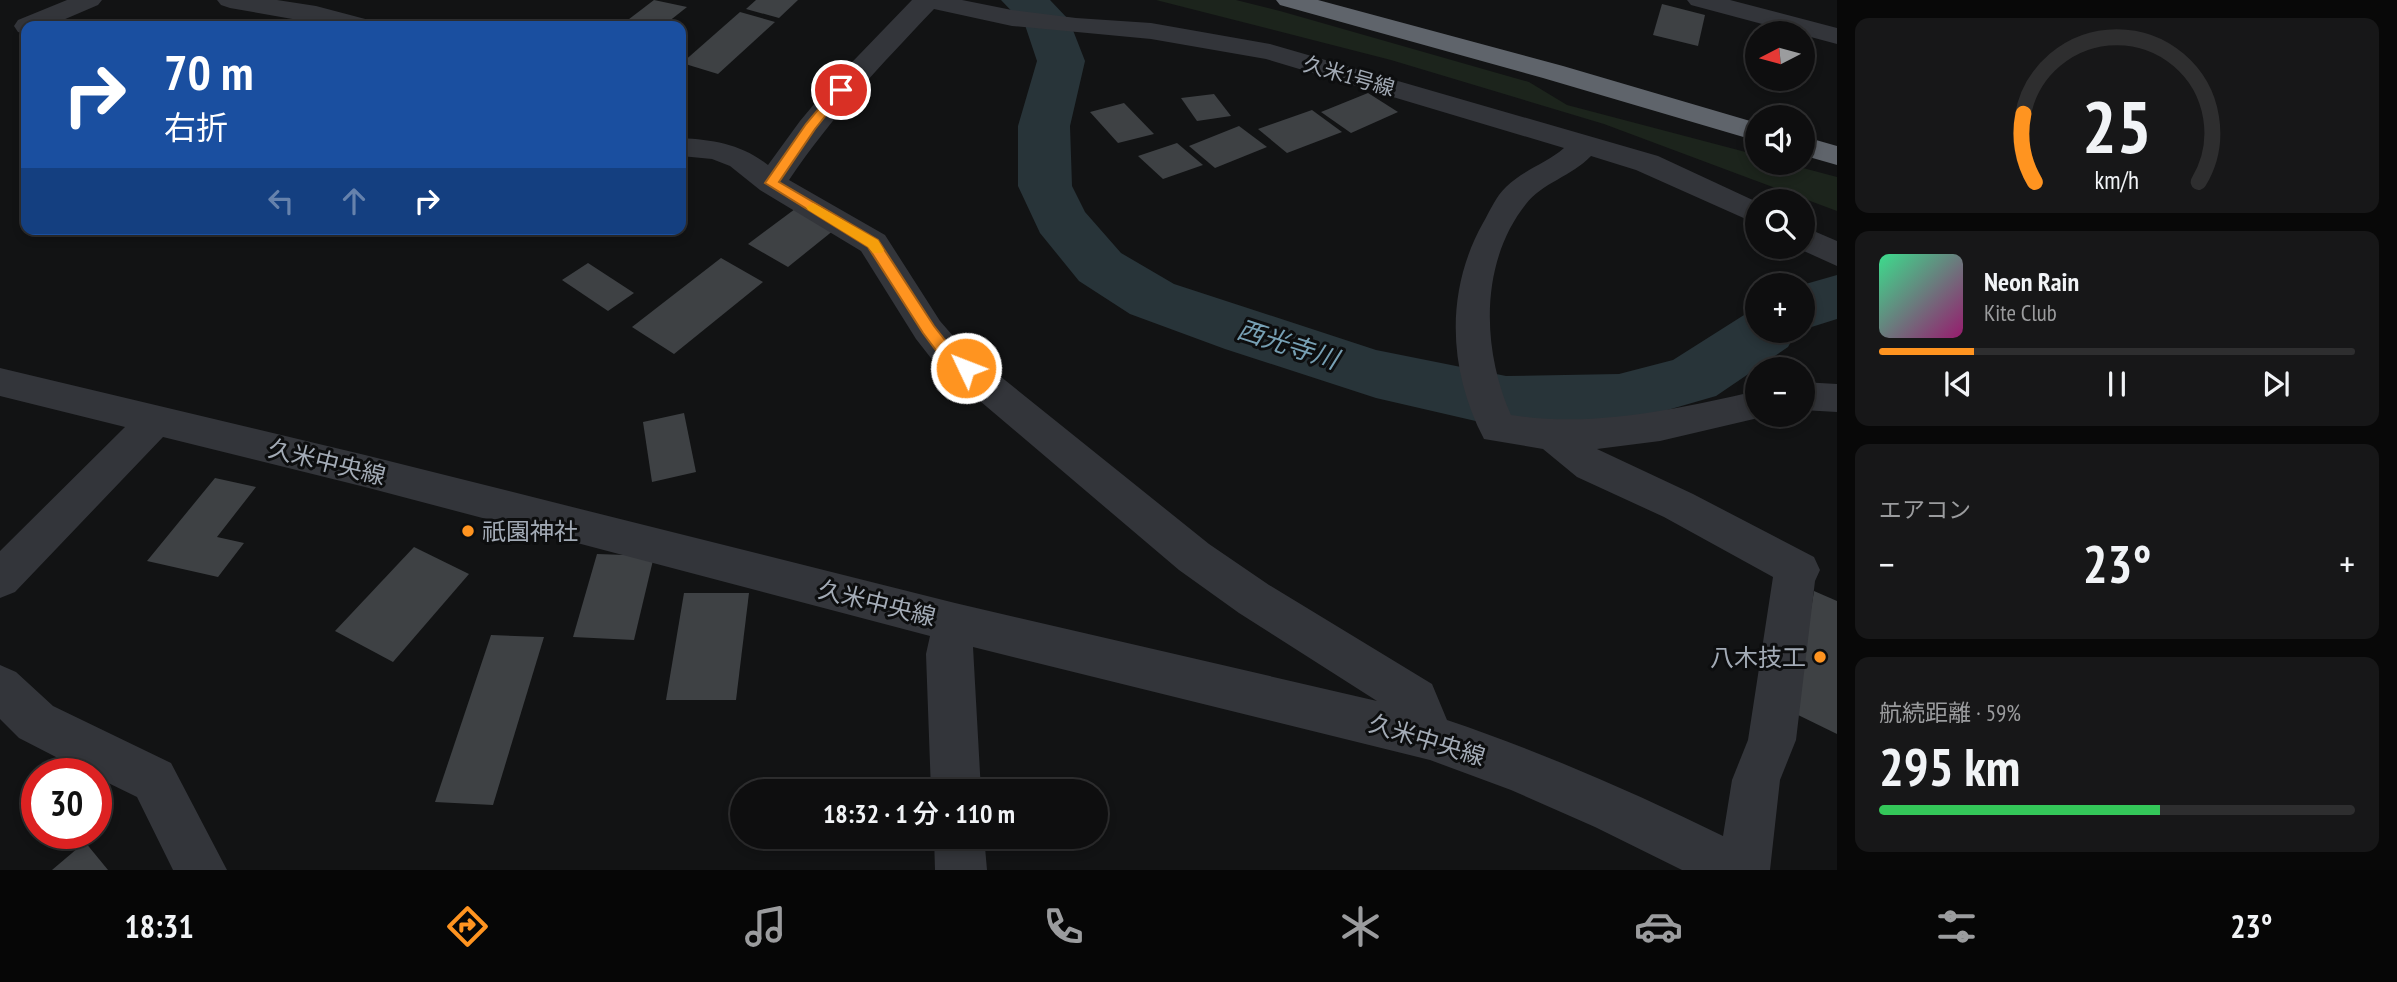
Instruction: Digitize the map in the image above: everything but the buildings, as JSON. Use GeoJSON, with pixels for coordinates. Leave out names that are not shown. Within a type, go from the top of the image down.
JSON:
{"type":"FeatureCollection","features":[{"type":"Feature","properties":{"kind":"highway"},"geometry":{"type":"LineString","coordinates":[[1289,0],[1553,72],[1745,128]]}},
{"type":"Feature","properties":{"kind":"highway"},"geometry":{"type":"LineString","coordinates":[[1341,0],[1745,113]]}},
{"type":"Feature","properties":{"kind":"highway"},"geometry":{"type":"LineString","coordinates":[[1815,134],[1837,140]]}},
{"type":"Feature","properties":{"kind":"highway"},"geometry":{"type":"LineString","coordinates":[[1815,149],[1837,156]]}},
{"type":"Feature","properties":{"kind":"street"},"geometry":{"type":"LineString","coordinates":[[41,21],[89,0]]}},
{"type":"Feature","properties":{"kind":"street"},"geometry":{"type":"LineString","coordinates":[[230,0],[316,14],[342,21]]}},
{"type":"Feature","properties":{"kind":"street"},"geometry":{"type":"LineString","coordinates":[[771,183],[810,127],[841,90],[927,0]]}},
{"type":"Feature","properties":{"kind":"street","name":"久米1号線"},"geometry":{"type":"LineString","coordinates":[[927,0],[1012,18],[1152,31],[1270,52],[1647,163],[1745,208]]}},
{"type":"Feature","properties":{"kind":"street"},"geometry":{"type":"LineString","coordinates":[[1700,0],[1837,36]]}},
{"type":"Feature","properties":{"kind":"street"},"geometry":{"type":"LineString","coordinates":[[0,38],[21,29]]}},
{"type":"Feature","properties":{"kind":"street"},"geometry":{"type":"LineString","coordinates":[[1585,144],[1577,155],[1516,195],[1487,240],[1471,304],[1473,352],[1479,380],[1498,428],[1555,437],[1654,429],[1745,408]]}},
{"type":"Feature","properties":{"kind":"street"},"geometry":{"type":"LineString","coordinates":[[686,147],[716,150],[741,159],[771,183],[873,243],[928,330],[947,353],[1194,557],[1254,599],[1416,700],[1430,737]]}},
{"type":"Feature","properties":{"kind":"street"},"geometry":{"type":"LineString","coordinates":[[1815,244],[1837,255]]}},
{"type":"Feature","properties":{"kind":"street","name":"久米中央線"},"geometry":{"type":"LineString","coordinates":[[0,382],[955,623],[1430,737],[1517,768],[1601,804],[1737,870]]}},
{"type":"Feature","properties":{"kind":"street"},"geometry":{"type":"LineString","coordinates":[[1815,397],[1837,398]]}},
{"type":"Feature","properties":{"kind":"street"},"geometry":{"type":"LineString","coordinates":[[0,579],[156,420]]}},
{"type":"Feature","properties":{"kind":"street"},"geometry":{"type":"LineString","coordinates":[[1555,437],[1569,452],[1599,471],[1662,498],[1799,570],[1794,579],[1772,740],[1756,780],[1744,870]]}},
{"type":"Feature","properties":{"kind":"street"},"geometry":{"type":"LineString","coordinates":[[955,623],[948,654],[955,779]]}},
{"type":"Feature","properties":{"kind":"street"},"geometry":{"type":"LineString","coordinates":[[0,687],[36,722],[154,780],[201,870]]}},
{"type":"Feature","properties":{"kind":"street"},"geometry":{"type":"LineString","coordinates":[[960,849],[961,870]]}},
{"type":"Feature","properties":{"kind":"shaded area"},"geometry":{"type":"Polygon","coordinates":[[[1156,0],[1236,0],[1529,82],[1567,105],[1745,152],[1745,175],[1815,175],[1815,171],[1837,177],[1837,211],[1815,203],[1815,189],[1778,189],[1604,124],[1391,60],[1156,0]]]}},
{"type":"Feature","properties":{"kind":"waterway","name":"西光寺川"},"geometry":{"type":"LineString","coordinates":[[1023,0],[1046,20],[1061,61],[1044,126],[1045,186],[1060,220],[1100,267],[1152,299],[1376,374],[1506,402],[1619,399],[1693,379],[1748,343]]}},
{"type":"Feature","properties":{"kind":"waterway","name":"西光寺川"},"geometry":{"type":"LineString","coordinates":[[1815,304],[1837,296]]}},
{"type":"Feature","properties":{"kind":"slow traffic"},"geometry":{"type":"LineString","coordinates":[[813,207],[873,243],[877,250]]}},
{"type":"Feature","properties":{"kind":"place","name":"祇園神社"},"geometry":{"type":"Point","coordinates":[468,531]}},
{"type":"Feature","properties":{"kind":"place","name":"八木技工"},"geometry":{"type":"Point","coordinates":[1820,657]}},
{"type":"Feature","properties":{"kind":"route"},"geometry":{"type":"LineString","coordinates":[[841,90],[810,127],[771,183],[873,243],[928,330],[947,353],[966,368]]}}]}
